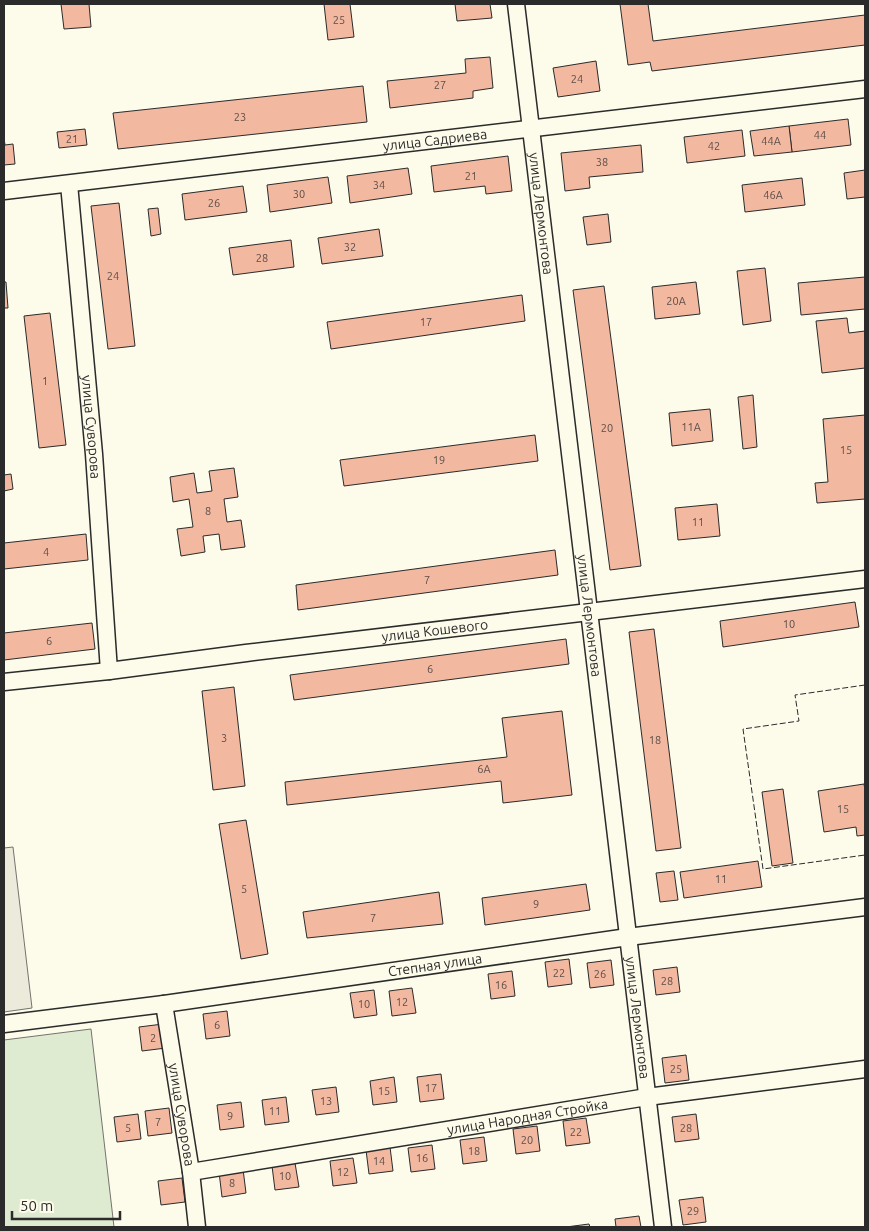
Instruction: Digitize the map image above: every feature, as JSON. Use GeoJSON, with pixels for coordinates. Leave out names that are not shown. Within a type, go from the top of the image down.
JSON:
{"type":"FeatureCollection","features":[{"type":"Feature","properties":{"kind":"street","name":"улица Лермонтова"},"geometry":{"type":"LineString","coordinates":[[516,4],[663,1227]]}},
{"type":"Feature","properties":{"kind":"street","name":"улица Садриева"},"geometry":{"type":"LineString","coordinates":[[4,191],[865,90]]}},
{"type":"Feature","properties":{"kind":"street","name":"улица Суворова"},"geometry":{"type":"LineString","coordinates":[[68,184],[94,454],[110,671]]}},
{"type":"Feature","properties":{"kind":"street","name":"улица Кошевого"},"geometry":{"type":"LineString","coordinates":[[4,682],[110,671],[865,579]]}},
{"type":"Feature","properties":{"kind":"street","name":"Степная улица"},"geometry":{"type":"LineString","coordinates":[[4,1024],[164,1004],[628,937],[865,907]]}},
{"type":"Feature","properties":{"kind":"street","name":"улица Суворова"},"geometry":{"type":"LineString","coordinates":[[164,1004],[191,1172],[197,1227]]}},
{"type":"Feature","properties":{"kind":"street","name":"улица Народная Стройка"},"geometry":{"type":"LineString","coordinates":[[191,1172],[647,1097],[865,1069]]}},
{"type":"Feature","properties":{"kind":"green space"},"geometry":{"type":"Polygon","coordinates":[[[91,1029],[114,1227],[4,1227],[4,1040],[91,1029]]]}},
{"type":"Feature","properties":{"kind":"shaded area"},"geometry":{"type":"Polygon","coordinates":[[[13,847],[32,1008],[4,1012],[4,848],[13,847]]]}},
{"type":"Feature","properties":{"kind":"building"},"geometry":{"type":"Polygon","coordinates":[[[61,4],[89,4],[91,27],[64,29],[61,4]]]}},
{"type":"Feature","properties":{"kind":"building"},"geometry":{"type":"Polygon","coordinates":[[[324,4],[350,4],[354,37],[328,40],[324,4]]]}},
{"type":"Feature","properties":{"kind":"building"},"geometry":{"type":"Polygon","coordinates":[[[455,4],[490,4],[492,18],[457,21],[455,4]]]}},
{"type":"Feature","properties":{"kind":"building"},"geometry":{"type":"Polygon","coordinates":[[[620,4],[648,4],[653,41],[865,15],[865,45],[652,71],[650,62],[628,65],[620,4]]]}},
{"type":"Feature","properties":{"kind":"building"},"geometry":{"type":"Polygon","coordinates":[[[490,57],[493,88],[473,91],[473,98],[390,108],[387,81],[466,73],[465,59],[490,57]]]}},
{"type":"Feature","properties":{"kind":"building"},"geometry":{"type":"Polygon","coordinates":[[[596,61],[600,91],[558,97],[553,68],[596,61]]]}},
{"type":"Feature","properties":{"kind":"building"},"geometry":{"type":"Polygon","coordinates":[[[363,86],[367,122],[118,149],[113,113],[363,86]]]}},
{"type":"Feature","properties":{"kind":"building"},"geometry":{"type":"Polygon","coordinates":[[[848,119],[851,145],[792,152],[789,126],[848,119]]]}},
{"type":"Feature","properties":{"kind":"building"},"geometry":{"type":"Polygon","coordinates":[[[789,126],[792,152],[754,156],[750,131],[789,126]]]}},
{"type":"Feature","properties":{"kind":"building"},"geometry":{"type":"Polygon","coordinates":[[[85,129],[87,145],[59,148],[57,132],[85,129]]]}},
{"type":"Feature","properties":{"kind":"building"},"geometry":{"type":"Polygon","coordinates":[[[742,130],[745,156],[687,163],[684,137],[742,130]]]}},
{"type":"Feature","properties":{"kind":"building"},"geometry":{"type":"Polygon","coordinates":[[[4,138],[5,145],[13,144],[15,164],[4,165],[4,138]]]}},
{"type":"Feature","properties":{"kind":"building"},"geometry":{"type":"Polygon","coordinates":[[[641,145],[643,172],[589,177],[590,188],[565,191],[561,153],[641,145]]]}},
{"type":"Feature","properties":{"kind":"building"},"geometry":{"type":"Polygon","coordinates":[[[508,156],[512,191],[486,194],[485,186],[434,192],[431,166],[508,156]]]}},
{"type":"Feature","properties":{"kind":"building"},"geometry":{"type":"Polygon","coordinates":[[[408,168],[412,194],[350,203],[347,176],[408,168]]]}},
{"type":"Feature","properties":{"kind":"building"},"geometry":{"type":"Polygon","coordinates":[[[865,170],[865,197],[847,199],[844,173],[865,170]]]}},
{"type":"Feature","properties":{"kind":"building"},"geometry":{"type":"Polygon","coordinates":[[[328,177],[332,203],[270,212],[267,185],[328,177]]]}},
{"type":"Feature","properties":{"kind":"building"},"geometry":{"type":"Polygon","coordinates":[[[802,178],[805,205],[745,212],[742,185],[802,178]]]}},
{"type":"Feature","properties":{"kind":"building"},"geometry":{"type":"Polygon","coordinates":[[[243,186],[247,212],[185,220],[182,194],[243,186]]]}},
{"type":"Feature","properties":{"kind":"building"},"geometry":{"type":"Polygon","coordinates":[[[119,203],[135,346],[108,349],[91,206],[119,203]]]}},
{"type":"Feature","properties":{"kind":"building"},"geometry":{"type":"Polygon","coordinates":[[[158,208],[161,234],[151,236],[148,209],[158,208]]]}},
{"type":"Feature","properties":{"kind":"building"},"geometry":{"type":"Polygon","coordinates":[[[608,214],[611,242],[587,245],[583,217],[608,214]]]}},
{"type":"Feature","properties":{"kind":"building"},"geometry":{"type":"Polygon","coordinates":[[[379,229],[383,256],[322,264],[318,238],[379,229]]]}},
{"type":"Feature","properties":{"kind":"building"},"geometry":{"type":"Polygon","coordinates":[[[291,240],[294,267],[233,275],[229,248],[291,240]]]}},
{"type":"Feature","properties":{"kind":"building"},"geometry":{"type":"Polygon","coordinates":[[[765,268],[771,321],[743,325],[737,271],[765,268]]]}},
{"type":"Feature","properties":{"kind":"building"},"geometry":{"type":"Polygon","coordinates":[[[865,277],[865,309],[801,315],[798,283],[865,277]]]}},
{"type":"Feature","properties":{"kind":"building"},"geometry":{"type":"Polygon","coordinates":[[[4,282],[6,282],[8,308],[4,308],[4,282]]]}},
{"type":"Feature","properties":{"kind":"building"},"geometry":{"type":"Polygon","coordinates":[[[696,282],[700,314],[655,319],[652,287],[696,282]]]}},
{"type":"Feature","properties":{"kind":"building"},"geometry":{"type":"Polygon","coordinates":[[[604,286],[641,566],[610,570],[573,290],[604,286]]]}},
{"type":"Feature","properties":{"kind":"building"},"geometry":{"type":"Polygon","coordinates":[[[522,295],[525,321],[331,349],[327,322],[522,295]]]}},
{"type":"Feature","properties":{"kind":"building"},"geometry":{"type":"Polygon","coordinates":[[[50,313],[66,445],[39,448],[24,316],[50,313]]]}},
{"type":"Feature","properties":{"kind":"building"},"geometry":{"type":"Polygon","coordinates":[[[847,318],[849,333],[865,331],[865,368],[822,373],[816,321],[847,318]]]}},
{"type":"Feature","properties":{"kind":"building"},"geometry":{"type":"Polygon","coordinates":[[[753,395],[757,447],[743,449],[738,397],[753,395]]]}},
{"type":"Feature","properties":{"kind":"building"},"geometry":{"type":"Polygon","coordinates":[[[710,409],[713,441],[672,446],[669,413],[710,409]]]}},
{"type":"Feature","properties":{"kind":"building"},"geometry":{"type":"Polygon","coordinates":[[[865,415],[865,499],[817,503],[815,483],[828,482],[823,419],[865,415]]]}},
{"type":"Feature","properties":{"kind":"building"},"geometry":{"type":"Polygon","coordinates":[[[535,435],[538,461],[344,486],[340,460],[535,435]]]}},
{"type":"Feature","properties":{"kind":"building"},"geometry":{"type":"Polygon","coordinates":[[[234,468],[238,497],[224,499],[227,522],[241,520],[245,547],[221,550],[219,534],[203,536],[205,552],[181,556],[177,529],[193,527],[189,499],[173,502],[170,477],[194,473],[197,493],[212,491],[209,471],[234,468]]]}},
{"type":"Feature","properties":{"kind":"building"},"geometry":{"type":"Polygon","coordinates":[[[11,474],[13,489],[4,491],[4,475],[11,474]]]}},
{"type":"Feature","properties":{"kind":"building"},"geometry":{"type":"Polygon","coordinates":[[[717,504],[720,536],[678,540],[675,508],[717,504]]]}},
{"type":"Feature","properties":{"kind":"building"},"geometry":{"type":"Polygon","coordinates":[[[86,534],[88,560],[4,569],[4,543],[86,534]]]}},
{"type":"Feature","properties":{"kind":"building"},"geometry":{"type":"Polygon","coordinates":[[[555,550],[558,575],[298,610],[296,585],[555,550]]]}},
{"type":"Feature","properties":{"kind":"building"},"geometry":{"type":"Polygon","coordinates":[[[855,602],[859,627],[723,647],[720,621],[855,602]]]}},
{"type":"Feature","properties":{"kind":"building"},"geometry":{"type":"Polygon","coordinates":[[[92,623],[95,649],[4,660],[4,633],[92,623]]]}},
{"type":"Feature","properties":{"kind":"building"},"geometry":{"type":"Polygon","coordinates":[[[654,629],[681,848],[656,851],[629,632],[654,629]]]}},
{"type":"Feature","properties":{"kind":"building"},"geometry":{"type":"Polygon","coordinates":[[[566,639],[569,664],[294,700],[290,675],[566,639]]]}},
{"type":"Feature","properties":{"kind":"building"},"geometry":{"type":"Polygon","coordinates":[[[234,687],[245,786],[213,790],[202,691],[234,687]]]}},
{"type":"Feature","properties":{"kind":"building"},"geometry":{"type":"Polygon","coordinates":[[[562,711],[572,795],[503,803],[501,781],[287,805],[285,782],[507,757],[502,718],[562,711]]]}},
{"type":"Feature","properties":{"kind":"building"},"geometry":{"type":"Polygon","coordinates":[[[864,784],[865,835],[857,836],[856,827],[824,832],[818,791],[864,784]]]}},
{"type":"Feature","properties":{"kind":"building"},"geometry":{"type":"Polygon","coordinates":[[[783,789],[793,863],[772,866],[762,792],[783,789]]]}},
{"type":"Feature","properties":{"kind":"building"},"geometry":{"type":"Polygon","coordinates":[[[246,820],[268,954],[241,959],[219,824],[246,820]]]}},
{"type":"Feature","properties":{"kind":"building"},"geometry":{"type":"Polygon","coordinates":[[[758,861],[762,887],[684,898],[680,872],[758,861]]]}},
{"type":"Feature","properties":{"kind":"building"},"geometry":{"type":"Polygon","coordinates":[[[674,871],[678,900],[660,902],[656,873],[674,871]]]}},
{"type":"Feature","properties":{"kind":"building"},"geometry":{"type":"Polygon","coordinates":[[[586,884],[590,910],[485,925],[482,898],[586,884]]]}},
{"type":"Feature","properties":{"kind":"building"},"geometry":{"type":"Polygon","coordinates":[[[439,892],[443,924],[307,938],[303,912],[439,892]]]}},
{"type":"Feature","properties":{"kind":"building"},"geometry":{"type":"Polygon","coordinates":[[[569,959],[572,984],[548,987],[545,962],[569,959]]]}},
{"type":"Feature","properties":{"kind":"building"},"geometry":{"type":"Polygon","coordinates":[[[611,960],[614,985],[590,988],[587,963],[611,960]]]}},
{"type":"Feature","properties":{"kind":"building"},"geometry":{"type":"Polygon","coordinates":[[[677,967],[680,992],[656,995],[653,970],[677,967]]]}},
{"type":"Feature","properties":{"kind":"building"},"geometry":{"type":"Polygon","coordinates":[[[512,971],[515,996],[491,999],[488,974],[512,971]]]}},
{"type":"Feature","properties":{"kind":"building"},"geometry":{"type":"Polygon","coordinates":[[[412,988],[416,1013],[392,1016],[389,991],[412,988]]]}},
{"type":"Feature","properties":{"kind":"building"},"geometry":{"type":"Polygon","coordinates":[[[374,990],[377,1015],[354,1018],[350,993],[374,990]]]}},
{"type":"Feature","properties":{"kind":"building"},"geometry":{"type":"Polygon","coordinates":[[[227,1011],[230,1036],[206,1039],[203,1014],[227,1011]]]}},
{"type":"Feature","properties":{"kind":"building"},"geometry":{"type":"Polygon","coordinates":[[[163,1024],[166,1048],[142,1051],[139,1027],[163,1024]]]}},
{"type":"Feature","properties":{"kind":"building"},"geometry":{"type":"Polygon","coordinates":[[[686,1055],[689,1080],[665,1083],[662,1058],[686,1055]]]}},
{"type":"Feature","properties":{"kind":"building"},"geometry":{"type":"Polygon","coordinates":[[[441,1074],[444,1099],[420,1102],[417,1077],[441,1074]]]}},
{"type":"Feature","properties":{"kind":"building"},"geometry":{"type":"Polygon","coordinates":[[[394,1077],[397,1102],[373,1105],[370,1081],[394,1077]]]}},
{"type":"Feature","properties":{"kind":"building"},"geometry":{"type":"Polygon","coordinates":[[[336,1087],[339,1112],[316,1115],[312,1090],[336,1087]]]}},
{"type":"Feature","properties":{"kind":"building"},"geometry":{"type":"Polygon","coordinates":[[[286,1097],[289,1122],[265,1125],[262,1100],[286,1097]]]}},
{"type":"Feature","properties":{"kind":"building"},"geometry":{"type":"Polygon","coordinates":[[[241,1102],[244,1127],[220,1130],[217,1105],[241,1102]]]}},
{"type":"Feature","properties":{"kind":"building"},"geometry":{"type":"Polygon","coordinates":[[[169,1108],[172,1133],[148,1136],[145,1111],[169,1108]]]}},
{"type":"Feature","properties":{"kind":"building"},"geometry":{"type":"Polygon","coordinates":[[[138,1114],[141,1139],[117,1142],[114,1117],[138,1114]]]}},
{"type":"Feature","properties":{"kind":"building"},"geometry":{"type":"Polygon","coordinates":[[[696,1114],[699,1139],[675,1142],[672,1117],[696,1114]]]}},
{"type":"Feature","properties":{"kind":"building"},"geometry":{"type":"Polygon","coordinates":[[[586,1118],[590,1143],[566,1146],[563,1121],[586,1118]]]}},
{"type":"Feature","properties":{"kind":"building"},"geometry":{"type":"Polygon","coordinates":[[[537,1126],[540,1151],[516,1154],[513,1129],[537,1126]]]}},
{"type":"Feature","properties":{"kind":"building"},"geometry":{"type":"Polygon","coordinates":[[[484,1137],[487,1161],[463,1164],[460,1140],[484,1137]]]}},
{"type":"Feature","properties":{"kind":"building"},"geometry":{"type":"Polygon","coordinates":[[[432,1145],[435,1169],[411,1172],[408,1148],[432,1145]]]}},
{"type":"Feature","properties":{"kind":"building"},"geometry":{"type":"Polygon","coordinates":[[[390,1147],[393,1171],[369,1174],[366,1150],[390,1147]]]}},
{"type":"Feature","properties":{"kind":"building"},"geometry":{"type":"Polygon","coordinates":[[[353,1158],[357,1183],[333,1186],[330,1161],[353,1158]]]}},
{"type":"Feature","properties":{"kind":"building"},"geometry":{"type":"Polygon","coordinates":[[[295,1163],[299,1187],[275,1190],[272,1166],[295,1163]]]}},
{"type":"Feature","properties":{"kind":"building"},"geometry":{"type":"Polygon","coordinates":[[[243,1169],[246,1193],[222,1197],[219,1172],[243,1169]]]}},
{"type":"Feature","properties":{"kind":"building"},"geometry":{"type":"Polygon","coordinates":[[[182,1178],[185,1202],[161,1205],[158,1181],[182,1178]]]}},
{"type":"Feature","properties":{"kind":"building"},"geometry":{"type":"Polygon","coordinates":[[[703,1197],[706,1222],[683,1225],[679,1200],[703,1197]]]}},
{"type":"Feature","properties":{"kind":"building"},"geometry":{"type":"Polygon","coordinates":[[[639,1216],[641,1227],[616,1227],[615,1219],[639,1216]]]}},
{"type":"Feature","properties":{"kind":"building"},"geometry":{"type":"Polygon","coordinates":[[[589,1224],[590,1227],[566,1227],[589,1224]]]}},
{"type":"Feature","properties":{"kind":"fence"},"geometry":{"type":"LineString","coordinates":[[865,685],[795,695],[799,721],[743,729],[763,869],[865,855]]}}]}
